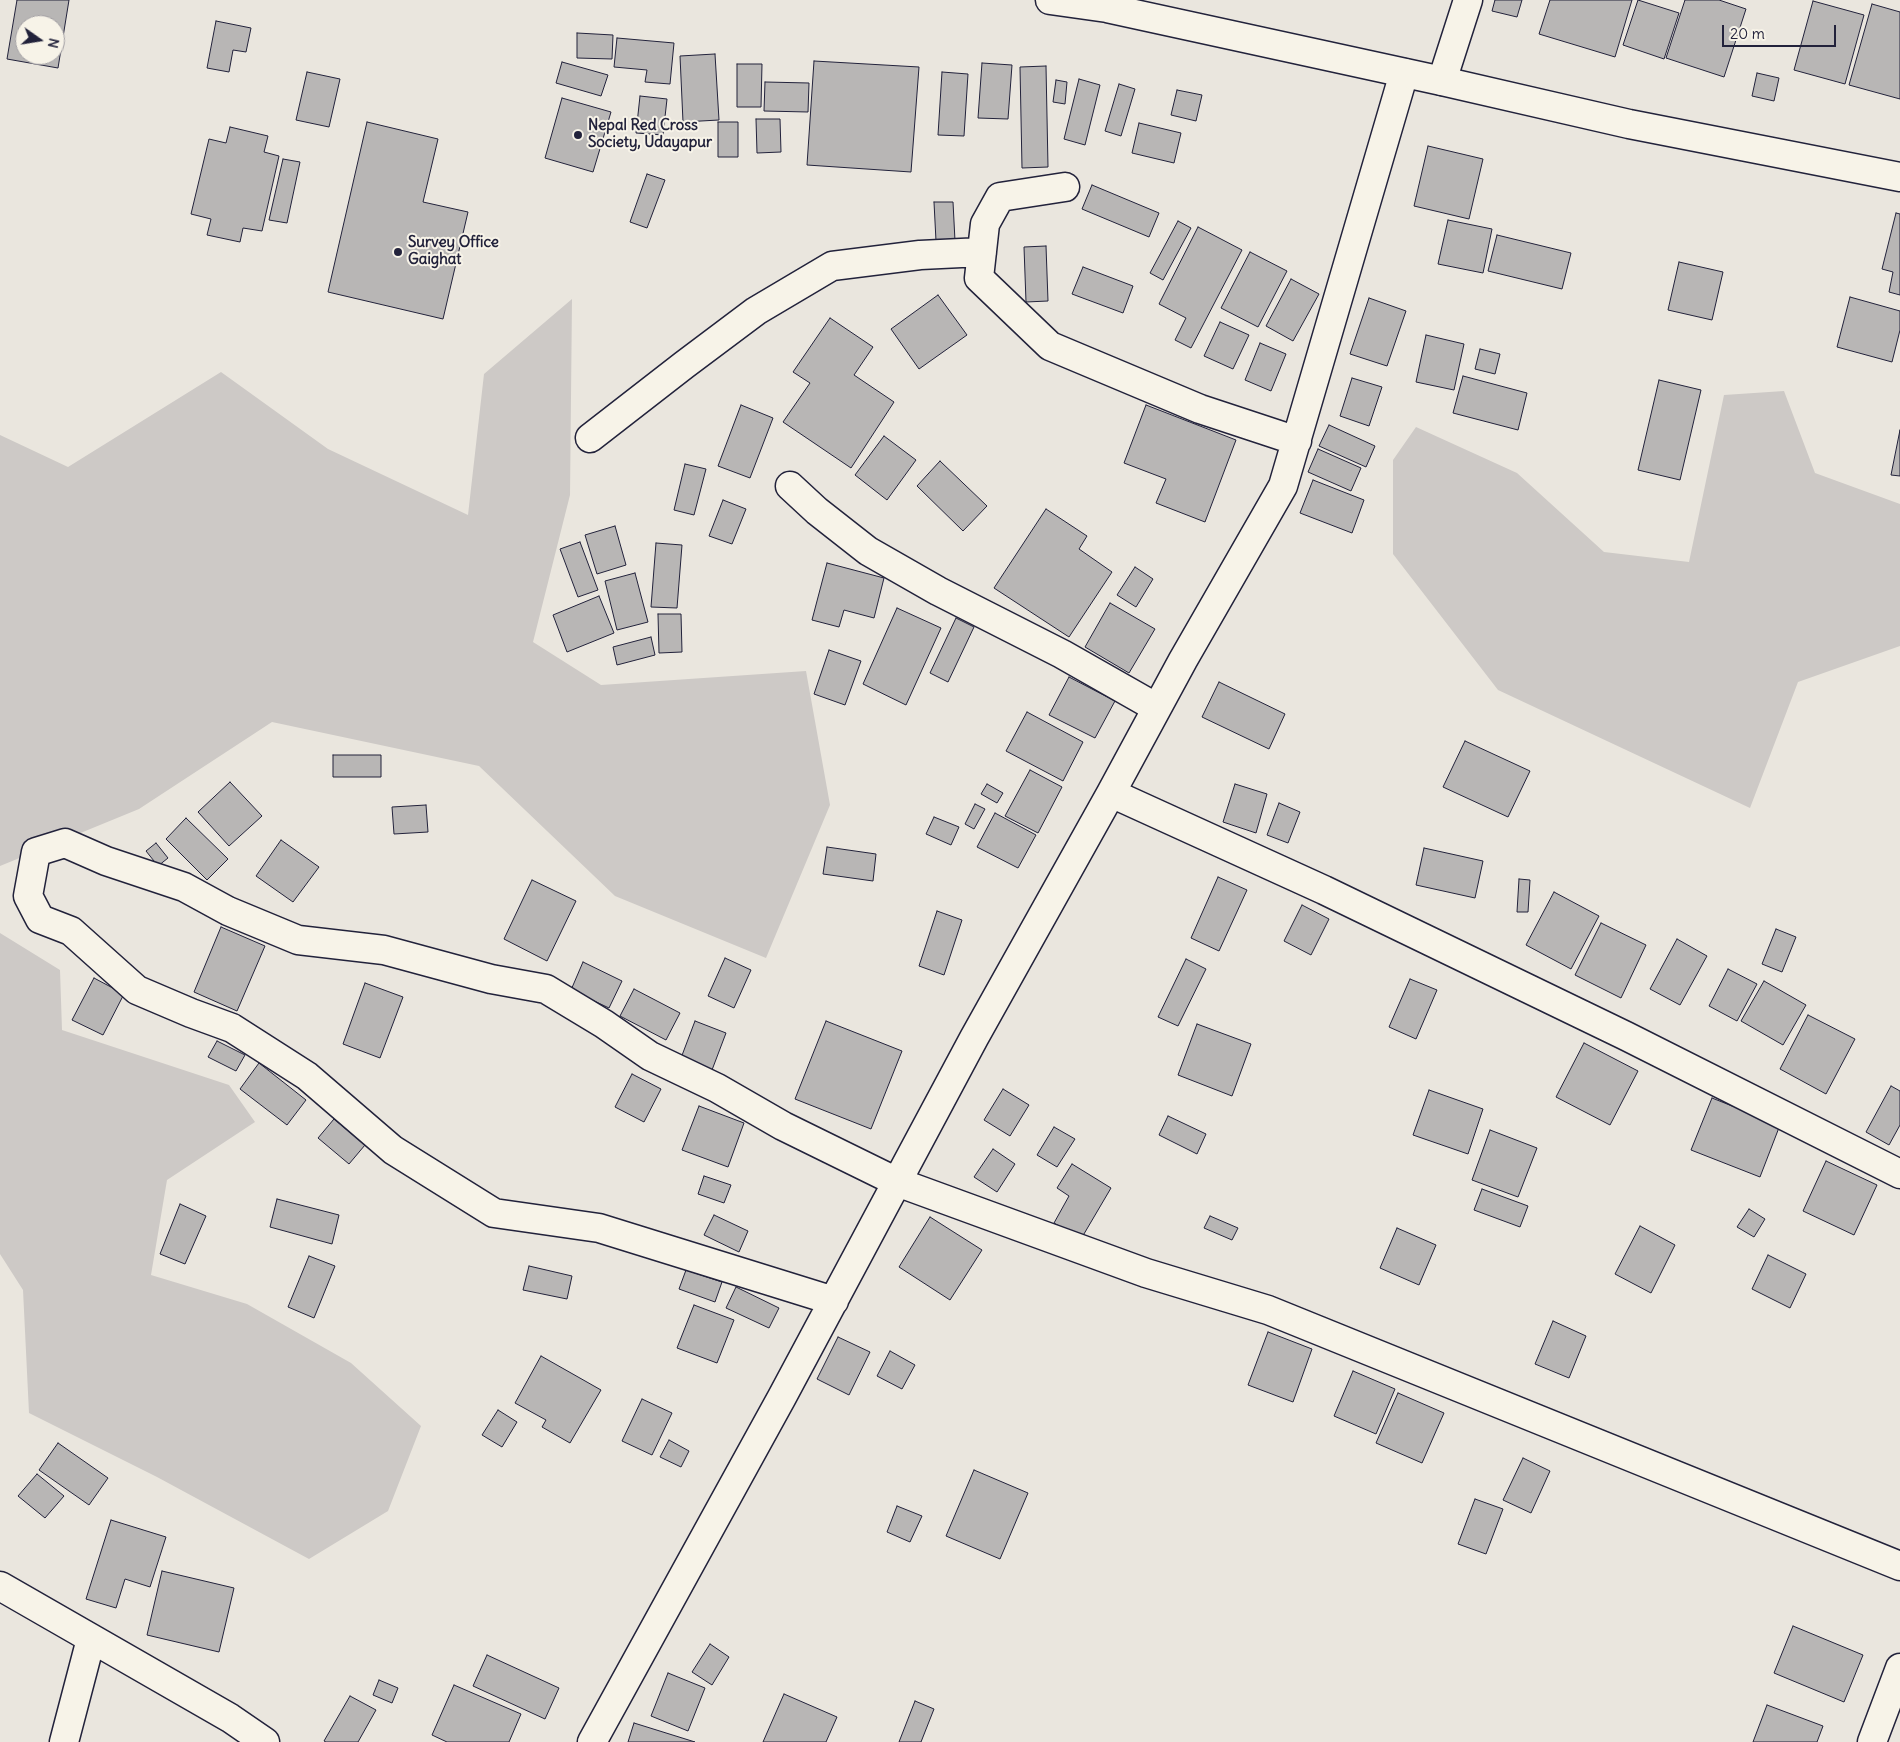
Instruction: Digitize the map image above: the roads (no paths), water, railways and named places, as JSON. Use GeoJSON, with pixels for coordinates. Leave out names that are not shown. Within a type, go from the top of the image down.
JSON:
{"type":"FeatureCollection","features":[{"type":"Feature","properties":{"kind":"street"},"geometry":{"type":"LineString","coordinates":[[1050,0],[1107,8],[1442,80],[1629,124],[1900,177]]}},
{"type":"Feature","properties":{"kind":"street"},"geometry":{"type":"LineString","coordinates":[[1442,80],[1468,0]]}},
{"type":"Feature","properties":{"kind":"street"},"geometry":{"type":"LineString","coordinates":[[592,1742],[834,1301],[974,1038],[1183,660],[1283,486],[1404,73]]}},
{"type":"Feature","properties":{"kind":"street"},"geometry":{"type":"LineString","coordinates":[[1065,187],[1000,197],[985,224],[979,278],[1050,346],[1200,409],[1297,441]]}},
{"type":"Feature","properties":{"kind":"street"},"geometry":{"type":"LineString","coordinates":[[590,438],[756,311],[832,266],[920,255],[982,252]]}},
{"type":"Feature","properties":{"kind":"street"},"geometry":{"type":"LineString","coordinates":[[790,486],[817,511],[868,551],[938,591],[1062,654],[1157,708]]}},
{"type":"Feature","properties":{"kind":"street"},"geometry":{"type":"LineString","coordinates":[[1111,793],[1413,933],[1644,1045],[1900,1174]]}},
{"type":"Feature","properties":{"kind":"street"},"geometry":{"type":"LineString","coordinates":[[834,1301],[599,1228],[494,1213],[393,1150],[298,1070],[232,1028],[137,990],[72,931],[40,919],[28,896],[36,852],[65,843],[106,861],[184,887],[228,911],[298,940],[384,950],[490,980],[546,989],[604,1024],[650,1056],[717,1088],[783,1126],[898,1182],[1146,1273],[1268,1310],[1900,1566]]}},
{"type":"Feature","properties":{"kind":"street"},"geometry":{"type":"LineString","coordinates":[[0,1586],[230,1718],[265,1742]]}},
{"type":"Feature","properties":{"kind":"street"},"geometry":{"type":"LineString","coordinates":[[64,1742],[91,1638]]}},
{"type":"Feature","properties":{"kind":"street"},"geometry":{"type":"LineString","coordinates":[[1872,1742],[1900,1668]]}},
{"type":"Feature","properties":{"kind":"place","name":"Nepal Red Cross Society, Udayapur"},"geometry":{"type":"Point","coordinates":[578,135]}},
{"type":"Feature","properties":{"kind":"place","name":"Survey Office Gaighat"},"geometry":{"type":"Point","coordinates":[398,252]}}]}
